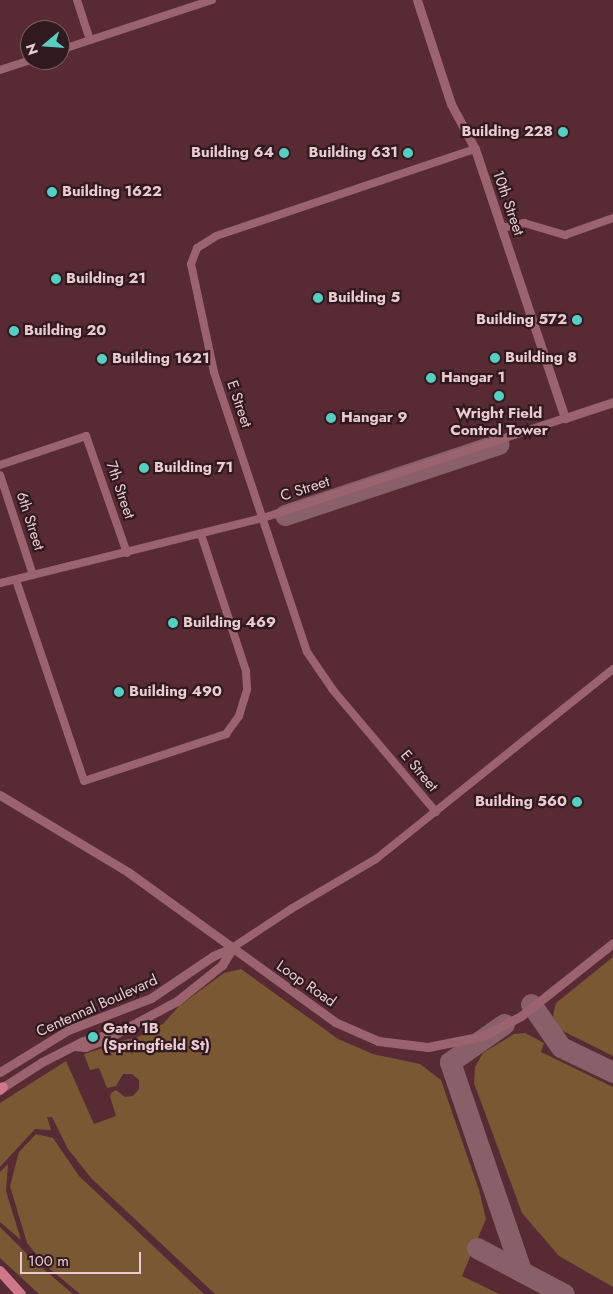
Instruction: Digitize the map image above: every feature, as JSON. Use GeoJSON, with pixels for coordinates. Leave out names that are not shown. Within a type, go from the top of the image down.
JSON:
{"type":"FeatureCollection","features":[{"type":"Feature","properties":{"kind":"main road"},"geometry":{"type":"LineString","coordinates":[[0,1271],[20,1294]]}},
{"type":"Feature","properties":{"kind":"main road"},"geometry":{"type":"LineString","coordinates":[[0,1277],[20,1294]]}},
{"type":"Feature","properties":{"kind":"street"},"geometry":{"type":"LineString","coordinates":[[77,0],[90,40]]}},
{"type":"Feature","properties":{"kind":"street"},"geometry":{"type":"LineString","coordinates":[[70,47],[212,0]]}},
{"type":"Feature","properties":{"kind":"street","name":"10th Street"},"geometry":{"type":"LineString","coordinates":[[417,0],[451,104],[475,149],[565,418]]}},
{"type":"Feature","properties":{"kind":"street"},"geometry":{"type":"LineString","coordinates":[[0,70],[20,64]]}},
{"type":"Feature","properties":{"kind":"street","name":"E Street"},"geometry":{"type":"LineString","coordinates":[[436,812],[313,663],[302,639],[206,342],[191,271],[194,252],[200,244],[216,236],[475,149]]}},
{"type":"Feature","properties":{"kind":"street"},"geometry":{"type":"LineString","coordinates":[[502,228],[524,224],[565,235],[613,218]]}},
{"type":"Feature","properties":{"kind":"street","name":"C Street"},"geometry":{"type":"LineString","coordinates":[[0,584],[263,518],[613,402]]}},
{"type":"Feature","properties":{"kind":"street","name":"7th Street"},"geometry":{"type":"LineString","coordinates":[[0,465],[86,436],[127,553]]}},
{"type":"Feature","properties":{"kind":"street","name":"6th Street"},"geometry":{"type":"LineString","coordinates":[[0,475],[34,575]]}},
{"type":"Feature","properties":{"kind":"street"},"geometry":{"type":"LineString","coordinates":[[16,580],[84,781],[226,734],[239,716],[247,689],[246,671],[201,534]]}},
{"type":"Feature","properties":{"kind":"street"},"geometry":{"type":"LineString","coordinates":[[232,948],[290,909],[361,870],[613,669]]}},
{"type":"Feature","properties":{"kind":"street","name":"Loop Road"},"geometry":{"type":"LineString","coordinates":[[0,795],[128,872],[349,1030],[378,1041],[428,1048],[470,1040],[509,1024],[613,943]]}},
{"type":"Feature","properties":{"kind":"street","name":"Centennal Boulevard"},"geometry":{"type":"LineString","coordinates":[[1,1089],[42,1062],[75,1046],[100,1042],[177,1001],[200,985],[222,965],[232,948]]}},
{"type":"Feature","properties":{"kind":"street","name":"Centennal Boulevard"},"geometry":{"type":"LineString","coordinates":[[0,1072],[68,1030],[152,998],[212,956],[232,948]]}},
{"type":"Feature","properties":{"kind":"shaded area"},"geometry":{"type":"Polygon","coordinates":[[[613,957],[613,1056],[559,1029],[553,1016],[556,1003],[613,957]]]}},
{"type":"Feature","properties":{"kind":"shaded area"},"geometry":{"type":"Polygon","coordinates":[[[241,969],[338,1039],[373,1054],[420,1064],[441,1080],[479,1190],[486,1219],[462,1276],[499,1294],[215,1294],[92,1179],[68,1149],[52,1117],[47,1117],[51,1130],[35,1129],[0,1167],[0,1103],[66,1061],[94,1124],[116,1116],[110,1096],[112,1092],[116,1090],[125,1097],[133,1096],[139,1089],[139,1080],[132,1074],[123,1074],[116,1086],[107,1088],[99,1068],[90,1070],[84,1054],[103,1048],[105,1043],[136,1038],[163,1024],[179,1006],[224,973],[241,969]]]}},
{"type":"Feature","properties":{"kind":"shaded area"},"geometry":{"type":"Polygon","coordinates":[[[525,1033],[544,1043],[541,1052],[613,1087],[613,1287],[559,1256],[522,1213],[474,1083],[475,1067],[483,1053],[514,1034],[525,1033]]]}},
{"type":"Feature","properties":{"kind":"shaded area"},"geometry":{"type":"Polygon","coordinates":[[[36,1134],[53,1138],[79,1176],[204,1294],[80,1294],[45,1265],[27,1243],[10,1186],[19,1152],[36,1134]]]}},
{"type":"Feature","properties":{"kind":"shaded area"},"geometry":{"type":"Polygon","coordinates":[[[8,1164],[6,1191],[21,1240],[0,1222],[0,1172],[8,1164]]]}},
{"type":"Feature","properties":{"kind":"shaded area"},"geometry":{"type":"Polygon","coordinates":[[[0,1227],[34,1261],[73,1294],[39,1294],[0,1258],[0,1227]]]}},
{"type":"Feature","properties":{"kind":"taxiway"},"geometry":{"type":"LineString","coordinates":[[285,515],[498,444]]}},
{"type":"Feature","properties":{"kind":"taxiway"},"geometry":{"type":"LineString","coordinates":[[531,1004],[561,1047],[613,1072]]}},
{"type":"Feature","properties":{"kind":"taxiway"},"geometry":{"type":"LineString","coordinates":[[504,1024],[450,1062],[521,1271]]}},
{"type":"Feature","properties":{"kind":"taxiway"},"geometry":{"type":"LineString","coordinates":[[477,1248],[564,1294]]}},
{"type":"Feature","properties":{"kind":"place","name":"Building 228"},"geometry":{"type":"Point","coordinates":[563,132]}},
{"type":"Feature","properties":{"kind":"place","name":"Building 64"},"geometry":{"type":"Point","coordinates":[284,153]}},
{"type":"Feature","properties":{"kind":"place","name":"Building 631"},"geometry":{"type":"Point","coordinates":[408,153]}},
{"type":"Feature","properties":{"kind":"place","name":"Building 1622"},"geometry":{"type":"Point","coordinates":[52,192]}},
{"type":"Feature","properties":{"kind":"place","name":"Building 21"},"geometry":{"type":"Point","coordinates":[56,279]}},
{"type":"Feature","properties":{"kind":"place","name":"Building 5"},"geometry":{"type":"Point","coordinates":[318,298]}},
{"type":"Feature","properties":{"kind":"place","name":"Building 572"},"geometry":{"type":"Point","coordinates":[577,320]}},
{"type":"Feature","properties":{"kind":"place","name":"Building 20"},"geometry":{"type":"Point","coordinates":[14,331]}},
{"type":"Feature","properties":{"kind":"place","name":"Building 8"},"geometry":{"type":"Point","coordinates":[495,358]}},
{"type":"Feature","properties":{"kind":"place","name":"Building 1621"},"geometry":{"type":"Point","coordinates":[102,359]}},
{"type":"Feature","properties":{"kind":"place","name":"Hangar 1"},"geometry":{"type":"Point","coordinates":[431,378]}},
{"type":"Feature","properties":{"kind":"place","name":"Wright Field Control Tower"},"geometry":{"type":"Point","coordinates":[499,396]}},
{"type":"Feature","properties":{"kind":"place","name":"Hangar 9"},"geometry":{"type":"Point","coordinates":[331,418]}},
{"type":"Feature","properties":{"kind":"place","name":"Building 71"},"geometry":{"type":"Point","coordinates":[144,468]}},
{"type":"Feature","properties":{"kind":"place","name":"Building 469"},"geometry":{"type":"Point","coordinates":[173,623]}},
{"type":"Feature","properties":{"kind":"place","name":"Building 490"},"geometry":{"type":"Point","coordinates":[119,692]}},
{"type":"Feature","properties":{"kind":"place","name":"Building 560"},"geometry":{"type":"Point","coordinates":[577,802]}},
{"type":"Feature","properties":{"kind":"place","name":"Gate 1B (Springfield St)"},"geometry":{"type":"Point","coordinates":[93,1037]}}]}
